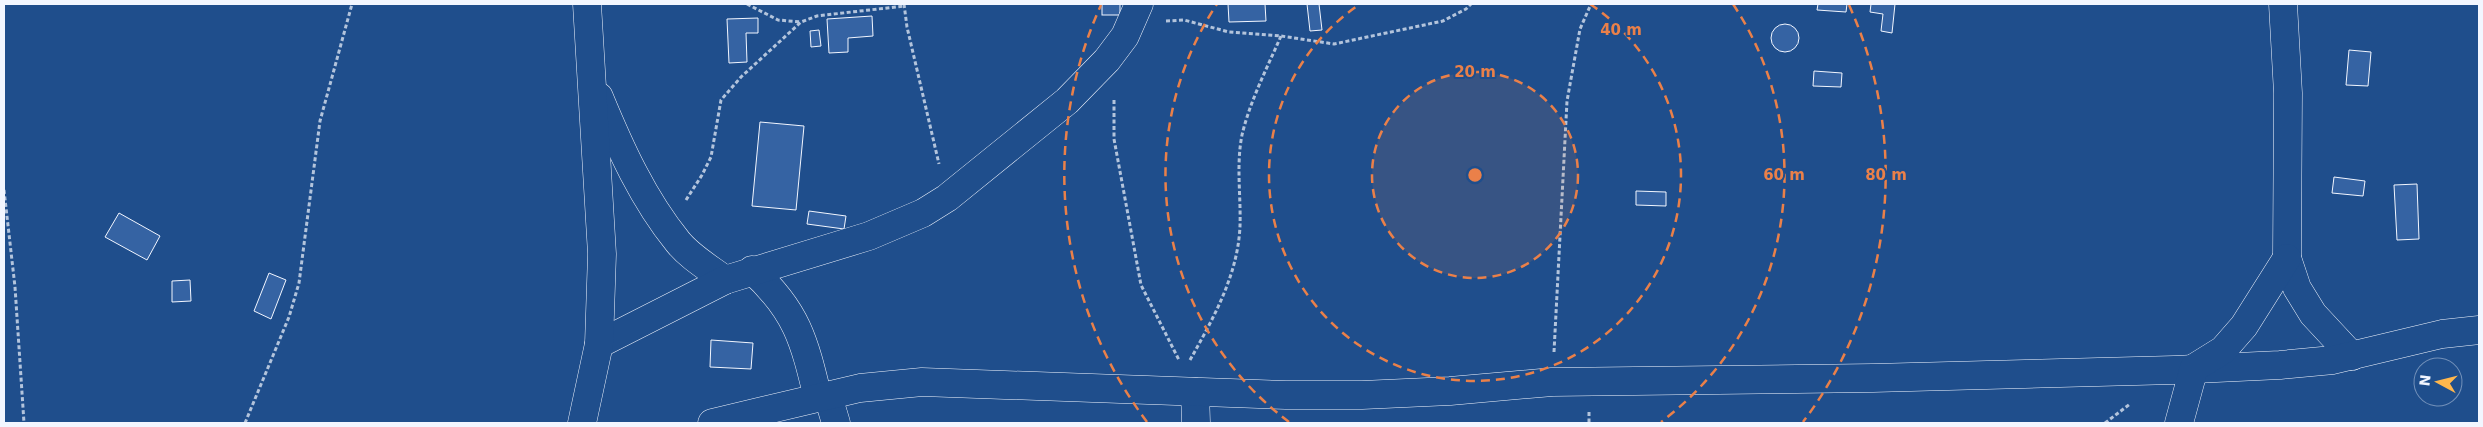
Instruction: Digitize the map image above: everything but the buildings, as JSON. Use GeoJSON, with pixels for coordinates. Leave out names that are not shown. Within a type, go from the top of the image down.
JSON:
{"type":"FeatureCollection","features":[{"type":"Feature","properties":{"kind":"street"},"geometry":{"type":"LineString","coordinates":[[582,423],[599,344],[602,254],[587,4]]}},
{"type":"Feature","properties":{"kind":"street"},"geometry":{"type":"LineString","coordinates":[[599,344],[725,280],[752,270],[869,236],[923,212],[947,198],[1067,101],[1107,60],[1125,36],[1139,4]]}},
{"type":"Feature","properties":{"kind":"street"},"geometry":{"type":"LineString","coordinates":[[2283,4],[2288,93],[2287,258],[2296,288],[2313,314],[2352,356]]}},
{"type":"Feature","properties":{"kind":"street"},"geometry":{"type":"LineString","coordinates":[[591,80],[619,144],[643,191],[678,242],[698,261],[725,280]]}},
{"type":"Feature","properties":{"kind":"street"},"geometry":{"type":"LineString","coordinates":[[2179,423],[2194,368],[2223,350],[2244,326],[2287,258]]}},
{"type":"Feature","properties":{"kind":"street"},"geometry":{"type":"LineString","coordinates":[[752,270],[773,289],[793,317],[823,397],[836,423]]}},
{"type":"Feature","properties":{"kind":"street"},"geometry":{"type":"LineString","coordinates":[[712,423],[860,388],[922,382],[1169,389],[1190,381],[1362,395],[1450,391],[1552,382],[1873,378],[2194,368],[2280,365],[2352,356],[2442,334],[2479,330]]}},
{"type":"Feature","properties":{"kind":"street"},"geometry":{"type":"LineString","coordinates":[[1190,381],[1196,423]]}},
{"type":"Feature","properties":{"kind":"path"},"geometry":{"type":"LineString","coordinates":[[245,423],[289,317],[299,283],[320,121],[352,4]]}},
{"type":"Feature","properties":{"kind":"path"},"geometry":{"type":"LineString","coordinates":[[747,4],[778,20],[802,22]]}},
{"type":"Feature","properties":{"kind":"path"},"geometry":{"type":"LineString","coordinates":[[1125,36],[1160,21],[1184,20],[1229,32],[1281,36],[1334,44],[1442,21],[1471,4]]}},
{"type":"Feature","properties":{"kind":"path"},"geometry":{"type":"LineString","coordinates":[[1552,382],[1567,101],[1580,29],[1592,4]]}},
{"type":"Feature","properties":{"kind":"path"},"geometry":{"type":"LineString","coordinates":[[664,222],[690,195],[711,157],[721,100],[741,77],[802,22],[817,16],[904,5],[907,27],[947,198]]}},
{"type":"Feature","properties":{"kind":"path"},"geometry":{"type":"LineString","coordinates":[[1190,381],[1219,309],[1233,266],[1240,227],[1238,179],[1242,135],[1254,100],[1281,36]]}},
{"type":"Feature","properties":{"kind":"path"},"geometry":{"type":"LineString","coordinates":[[1107,60],[1113,91],[1114,139],[1142,285],[1190,381]]}},
{"type":"Feature","properties":{"kind":"path"},"geometry":{"type":"LineString","coordinates":[[4,190],[15,287],[24,423]]}}]}
